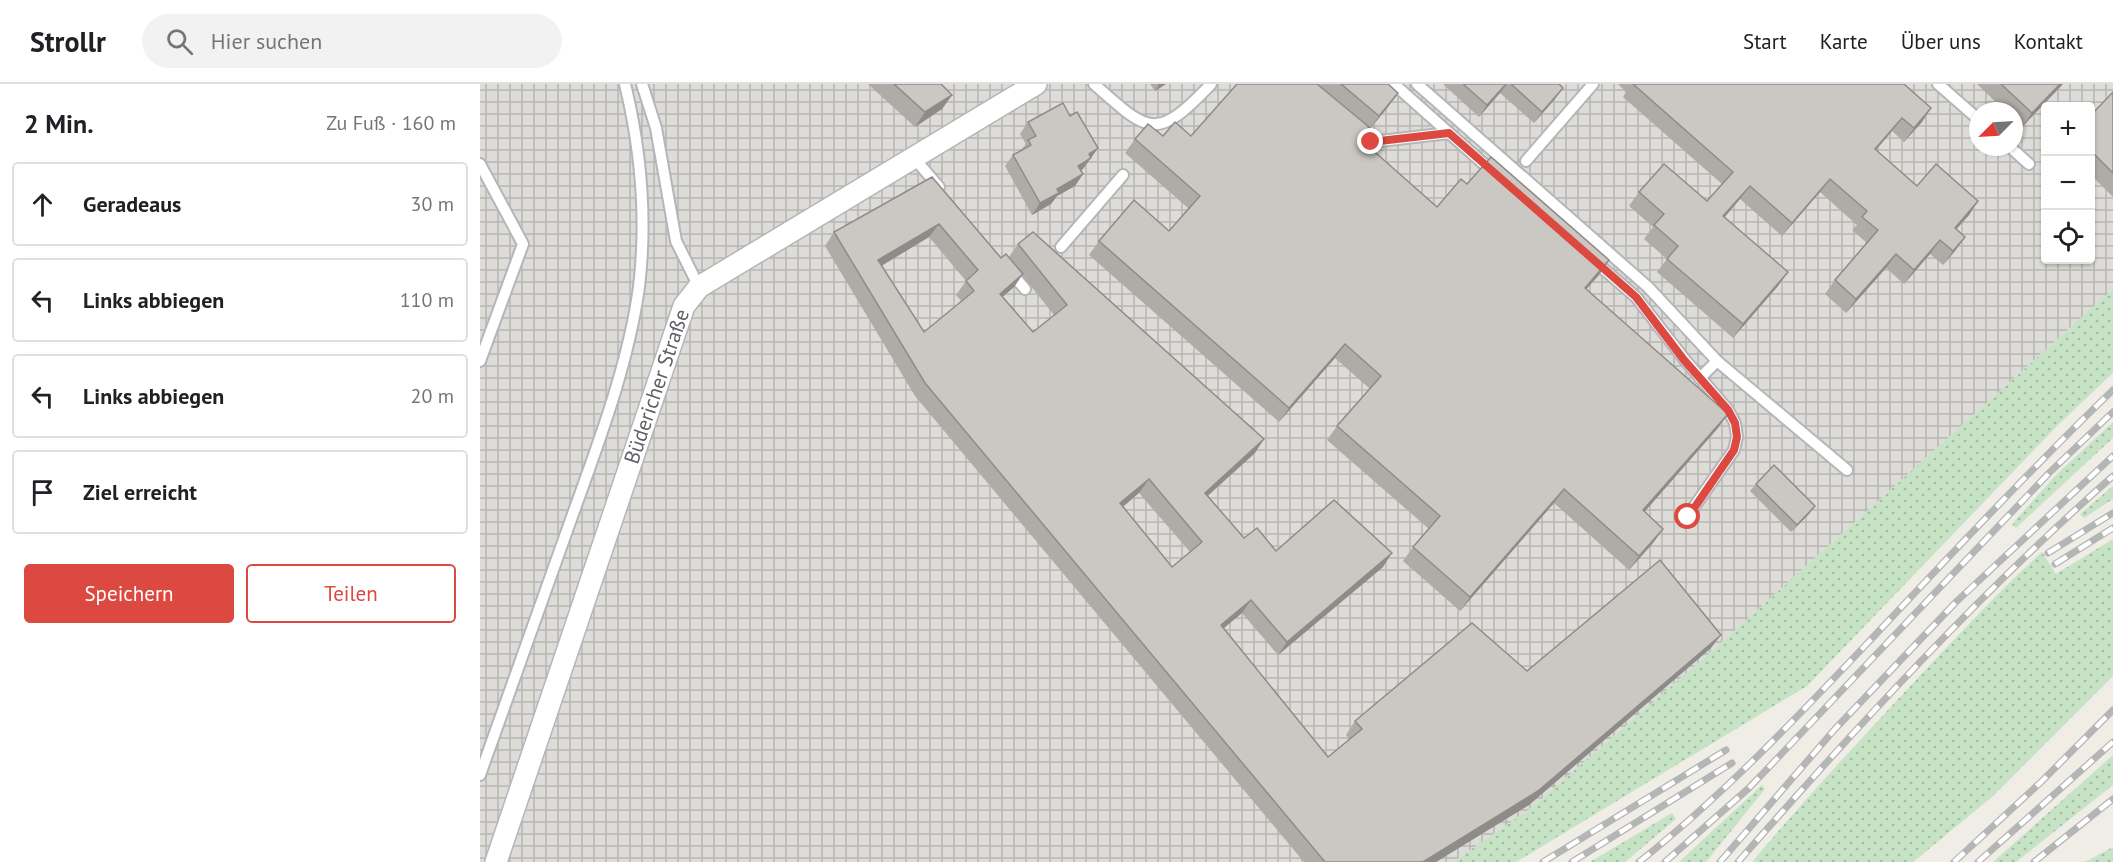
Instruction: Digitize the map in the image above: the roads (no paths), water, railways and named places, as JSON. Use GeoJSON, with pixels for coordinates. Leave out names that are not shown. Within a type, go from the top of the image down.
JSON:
{"type":"FeatureCollection","features":[{"type":"Feature","properties":{"kind":"street","name":"Büdericher Straße"},"geometry":{"type":"LineString","coordinates":[[496,862],[684,306],[699,287],[1036,84]]}},
{"type":"Feature","properties":{"kind":"lane"},"geometry":{"type":"LineString","coordinates":[[480,775],[597,447],[627,343],[639,287],[643,201],[634,122],[625,84]]}},
{"type":"Feature","properties":{"kind":"lane"},"geometry":{"type":"LineString","coordinates":[[642,84],[656,128],[676,241],[699,287]]}},
{"type":"Feature","properties":{"kind":"lane"},"geometry":{"type":"LineString","coordinates":[[1094,84],[1131,117],[1150,125],[1171,121],[1191,106],[1211,84]]}},
{"type":"Feature","properties":{"kind":"lane"},"geometry":{"type":"LineString","coordinates":[[1394,84],[1502,180]]}},
{"type":"Feature","properties":{"kind":"lane"},"geometry":{"type":"LineString","coordinates":[[1417,84],[1648,287],[1717,361],[1847,470]]}},
{"type":"Feature","properties":{"kind":"lane"},"geometry":{"type":"LineString","coordinates":[[1526,162],[1593,84]]}},
{"type":"Feature","properties":{"kind":"lane"},"geometry":{"type":"LineString","coordinates":[[1938,84],[1969,111]]}},
{"type":"Feature","properties":{"kind":"lane"},"geometry":{"type":"LineString","coordinates":[[1346,123],[1371,142],[1449,133]]}},
{"type":"Feature","properties":{"kind":"lane"},"geometry":{"type":"LineString","coordinates":[[2020,156],[2029,164]]}},
{"type":"Feature","properties":{"kind":"lane"},"geometry":{"type":"LineString","coordinates":[[914,158],[944,193]]}},
{"type":"Feature","properties":{"kind":"lane"},"geometry":{"type":"LineString","coordinates":[[480,164],[523,243],[480,361]]}},
{"type":"Feature","properties":{"kind":"lane"},"geometry":{"type":"LineString","coordinates":[[1061,247],[1123,175]]}},
{"type":"Feature","properties":{"kind":"lane"},"geometry":{"type":"LineString","coordinates":[[1582,250],[1636,297],[1728,410],[1735,423],[1737,437],[1734,450],[1688,517]]}},
{"type":"Feature","properties":{"kind":"lane"},"geometry":{"type":"LineString","coordinates":[[1003,263],[1025,289]]}},
{"type":"Feature","properties":{"kind":"lane"},"geometry":{"type":"LineString","coordinates":[[1700,378],[1717,361]]}},
{"type":"Feature","properties":{"kind":"railway"},"geometry":{"type":"LineString","coordinates":[[1639,862],[1671,836],[1762,752],[2023,479],[2113,390]]}},
{"type":"Feature","properties":{"kind":"railway"},"geometry":{"type":"LineString","coordinates":[[1665,862],[1749,788],[2049,473],[2113,412]]}},
{"type":"Feature","properties":{"kind":"railway"},"geometry":{"type":"LineString","coordinates":[[1720,862],[1835,729],[1957,601],[2113,456]]}},
{"type":"Feature","properties":{"kind":"railway"},"geometry":{"type":"LineString","coordinates":[[1738,862],[1873,711],[1966,615],[2014,567],[2113,476]]}},
{"type":"Feature","properties":{"kind":"railway"},"geometry":{"type":"LineString","coordinates":[[2048,553],[2113,513]]}},
{"type":"Feature","properties":{"kind":"railway"},"geometry":{"type":"LineString","coordinates":[[2055,564],[2113,528]]}},
{"type":"Feature","properties":{"kind":"railway"},"geometry":{"type":"LineString","coordinates":[[1954,862],[2041,782],[2113,710]]}},
{"type":"Feature","properties":{"kind":"railway"},"geometry":{"type":"LineString","coordinates":[[1978,862],[2113,742]]}},
{"type":"Feature","properties":{"kind":"railway"},"geometry":{"type":"LineString","coordinates":[[1543,862],[1726,750]]}},
{"type":"Feature","properties":{"kind":"railway"},"geometry":{"type":"LineString","coordinates":[[1572,862],[1732,763]]}},
{"type":"Feature","properties":{"kind":"railway"},"geometry":{"type":"LineString","coordinates":[[2034,862],[2113,799]]}}]}
